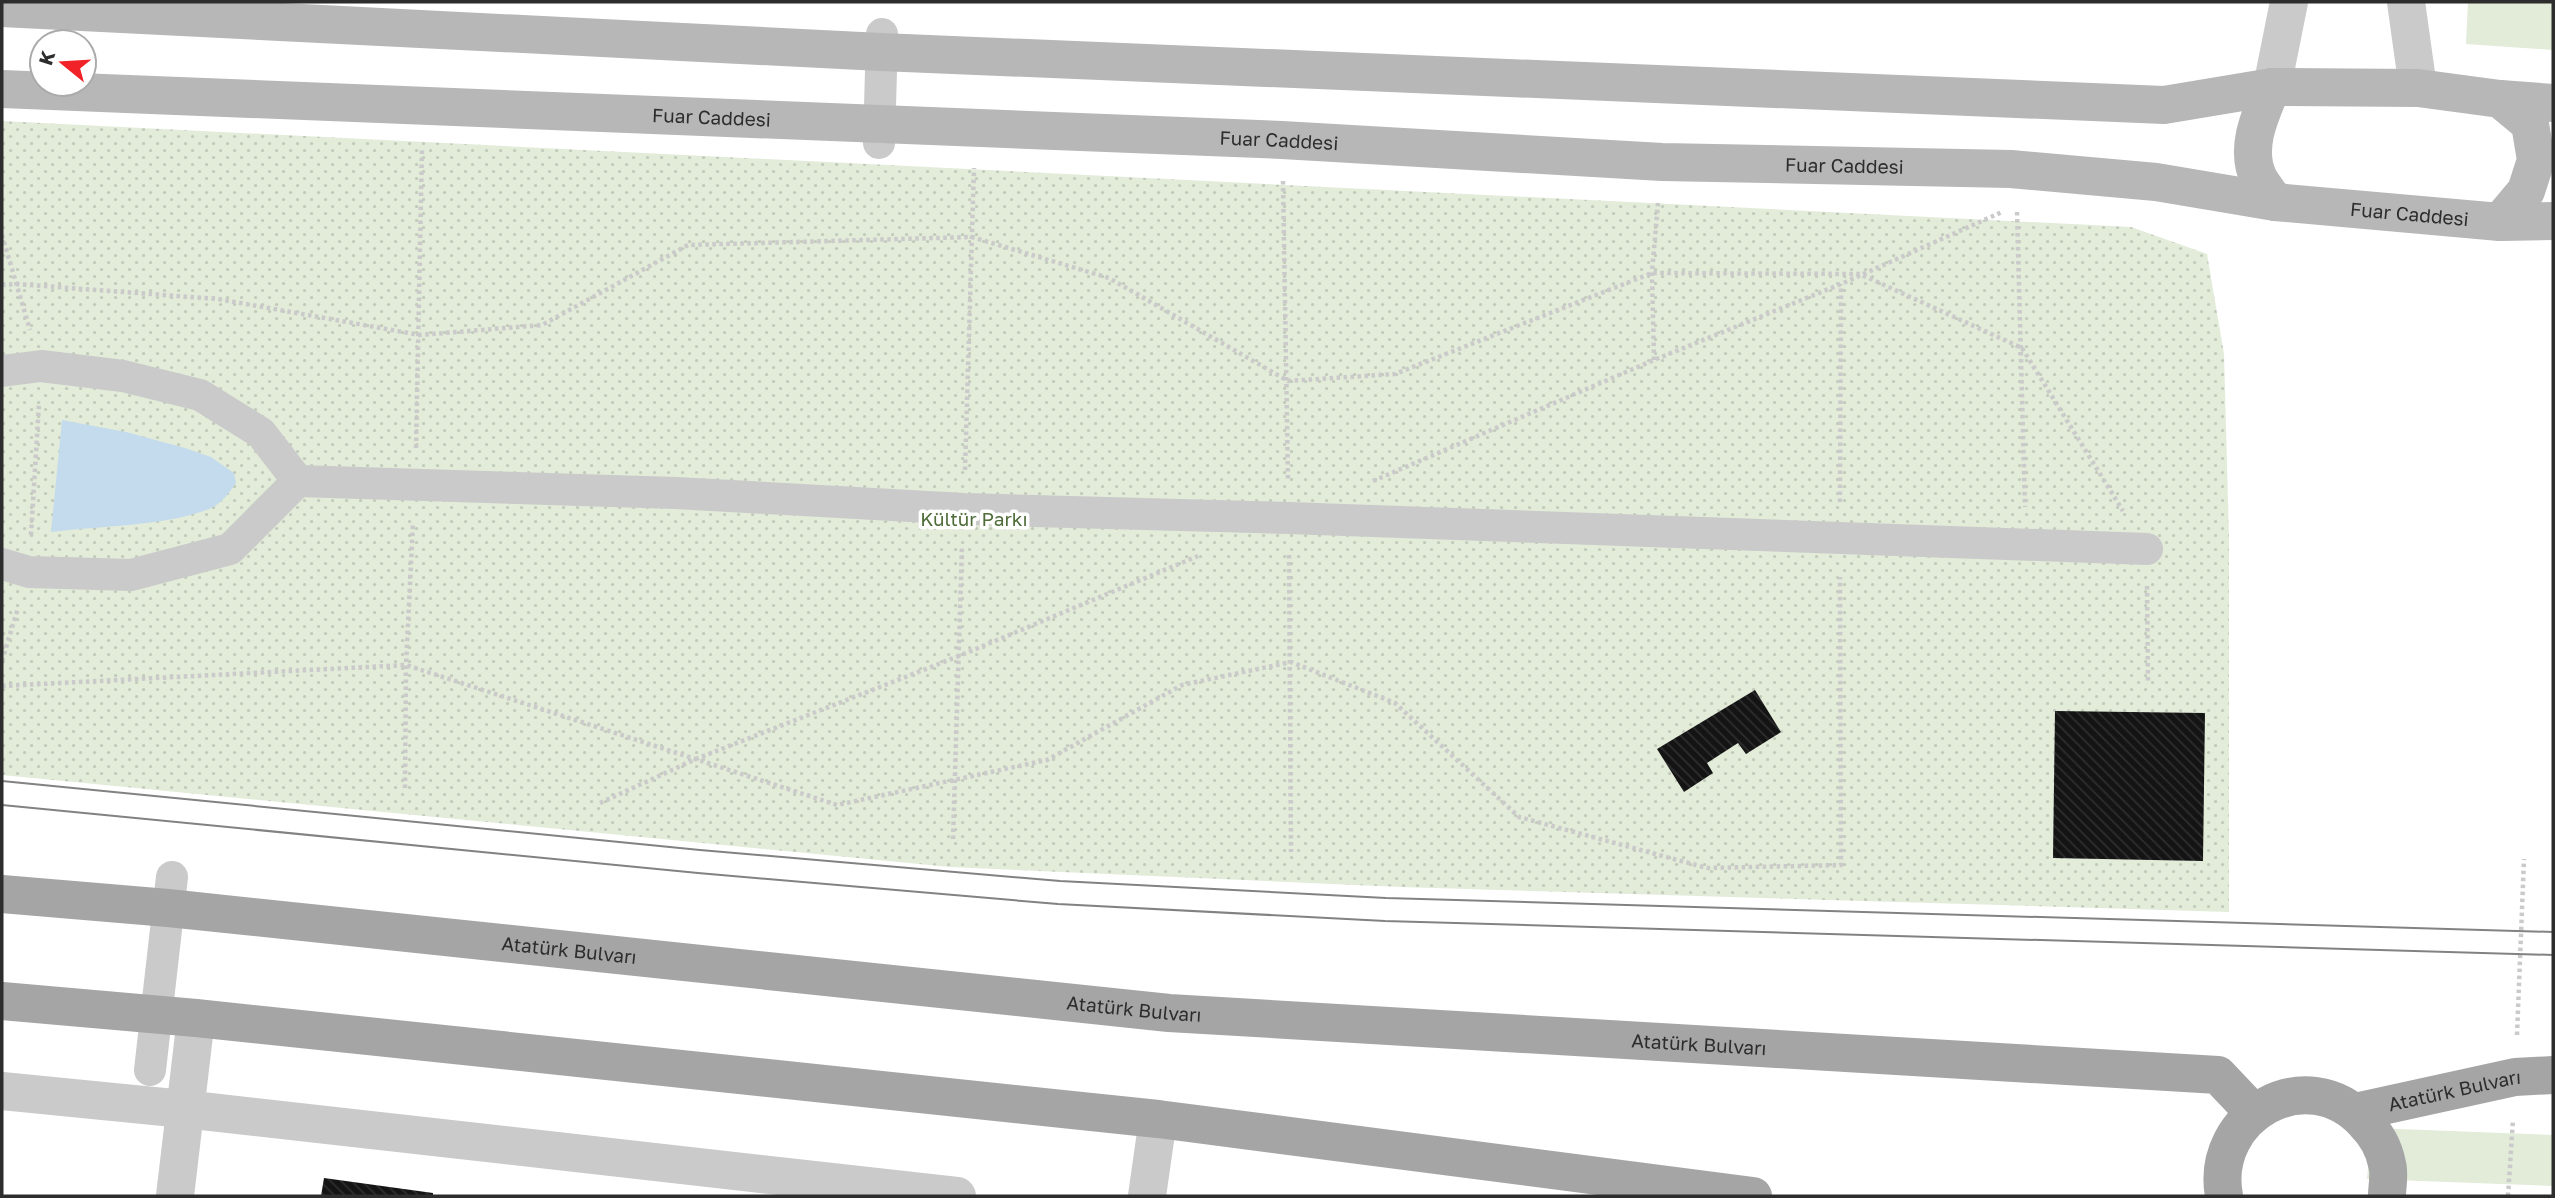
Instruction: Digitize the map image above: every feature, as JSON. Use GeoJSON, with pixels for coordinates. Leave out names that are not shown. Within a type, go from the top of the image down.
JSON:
{"type":"FeatureCollection","features":[{"type":"Feature","properties":{"kind":"main road"},"geometry":{"type":"LineString","coordinates":[[2,8],[881,43],[2164,104],[2272,87],[2418,88],[2553,103]]}},
{"type":"Feature","properties":{"kind":"main road"},"geometry":{"type":"LineString","coordinates":[[2272,87],[2257,124],[2253,149],[2258,177],[2275,202]]}},
{"type":"Feature","properties":{"kind":"main road","name":"Fuar Caddesi"},"geometry":{"type":"LineString","coordinates":[[2,89],[879,133],[1282,139],[1662,163],[2011,169],[2156,182],[2275,202],[2500,222],[2553,221]]}},
{"type":"Feature","properties":{"kind":"main road"},"geometry":{"type":"LineString","coordinates":[[2500,99],[2530,124],[2536,160],[2526,191],[2500,222]]}},
{"type":"Feature","properties":{"kind":"main road","name":"Atatürk Bulvarı"},"geometry":{"type":"LineString","coordinates":[[2,894],[170,893],[1169,1013],[2218,1075],[2254,1113]]}},
{"type":"Feature","properties":{"kind":"main road"},"geometry":{"type":"LineString","coordinates":[[2,1001],[196,1018],[1158,1119],[1753,1196]]}},
{"type":"Feature","properties":{"kind":"main road","name":"Atatürk Bulvarı"},"geometry":{"type":"LineString","coordinates":[[2355,1112],[2515,1077],[2553,1075]]}},
{"type":"Feature","properties":{"kind":"main road"},"geometry":{"type":"LineString","coordinates":[[2224,1196],[2221,1182],[2225,1156],[2236,1132],[2254,1113],[2278,1100],[2304,1095],[2332,1099],[2355,1112],[2377,1135],[2388,1165],[2387,1196]]}},
{"type":"Feature","properties":{"kind":"street"},"geometry":{"type":"LineString","coordinates":[[2272,87],[2289,2]]}},
{"type":"Feature","properties":{"kind":"street"},"geometry":{"type":"LineString","coordinates":[[2406,2],[2418,88]]}},
{"type":"Feature","properties":{"kind":"street"},"geometry":{"type":"LineString","coordinates":[[879,133],[881,43]]}},
{"type":"Feature","properties":{"kind":"street"},"geometry":{"type":"LineString","coordinates":[[2,371],[41,366],[122,376],[201,394],[261,433],[298,481]]}},
{"type":"Feature","properties":{"kind":"street"},"geometry":{"type":"LineString","coordinates":[[15,568],[131,575],[230,549],[298,481],[676,493],[964,509],[2147,549]]}},
{"type":"Feature","properties":{"kind":"street"},"geometry":{"type":"LineString","coordinates":[[150,1070],[170,893]]}},
{"type":"Feature","properties":{"kind":"street"},"geometry":{"type":"LineString","coordinates":[[175,1196],[196,1018]]}},
{"type":"Feature","properties":{"kind":"street"},"geometry":{"type":"LineString","coordinates":[[2,1091],[957,1196]]}},
{"type":"Feature","properties":{"kind":"street"},"geometry":{"type":"LineString","coordinates":[[1147,1196],[1158,1119]]}},
{"type":"Feature","properties":{"kind":"path"},"geometry":{"type":"LineString","coordinates":[[1654,360],[1652,272],[1662,163]]}},
{"type":"Feature","properties":{"kind":"path"},"geometry":{"type":"LineString","coordinates":[[2017,206],[2025,545]]}},
{"type":"Feature","properties":{"kind":"path"},"geometry":{"type":"LineString","coordinates":[[2,234],[41,366],[2,661]]}},
{"type":"Feature","properties":{"kind":"path"},"geometry":{"type":"LineString","coordinates":[[2,285],[218,299],[420,335],[542,325],[688,245],[972,237],[1110,278],[1288,381],[1395,374],[1652,272],[1860,274],[2022,348],[2147,549],[2148,682]]}},
{"type":"Feature","properties":{"kind":"path"},"geometry":{"type":"LineString","coordinates":[[2,686],[406,665],[837,805],[1047,760],[1182,685],[1291,662],[1395,703],[1519,817],[1707,868],[1841,865]]}},
{"type":"Feature","properties":{"kind":"path"},"geometry":{"type":"LineString","coordinates":[[2508,1196],[2524,859]]}},
{"type":"Feature","properties":{"kind":"green space"},"geometry":{"type":"Polygon","coordinates":[[[2468,2],[2553,2],[2553,50],[2466,44],[2468,2]]]}},
{"type":"Feature","properties":{"kind":"green space","name":"Kültür Parkı"},"geometry":{"type":"Polygon","coordinates":[[[2,121],[2131,227],[2207,254],[2224,354],[2229,538],[2229,912],[1401,887],[950,867],[2,775],[2,121]]]}},
{"type":"Feature","properties":{"kind":"green space"},"geometry":{"type":"Polygon","coordinates":[[[2372,1128],[2553,1135],[2553,1186],[2367,1179],[2372,1128]]]}},
{"type":"Feature","properties":{"kind":"water"},"geometry":{"type":"Polygon","coordinates":[[[62,420],[126,432],[211,457],[234,473],[236,483],[217,505],[192,515],[153,522],[51,532],[62,420]]]}},
{"type":"Feature","properties":{"kind":"building"},"geometry":{"type":"Polygon","coordinates":[[[1755,690],[1781,732],[1746,754],[1738,743],[1707,763],[1713,773],[1684,792],[1657,749],[1755,690]]]}},
{"type":"Feature","properties":{"kind":"building"},"geometry":{"type":"Polygon","coordinates":[[[2055,711],[2205,713],[2203,861],[2053,858],[2055,711]]]}},
{"type":"Feature","properties":{"kind":"building"},"geometry":{"type":"Polygon","coordinates":[[[324,1178],[433,1193],[433,1196],[321,1196],[324,1178]]]}},
{"type":"Feature","properties":{"kind":"tram line"},"geometry":{"type":"LineString","coordinates":[[2,781],[700,850],[1060,881],[1386,898],[2553,932]]}},
{"type":"Feature","properties":{"kind":"tram line"},"geometry":{"type":"LineString","coordinates":[[2,805],[698,873],[1058,904],[1385,921],[2553,955]]}}]}
